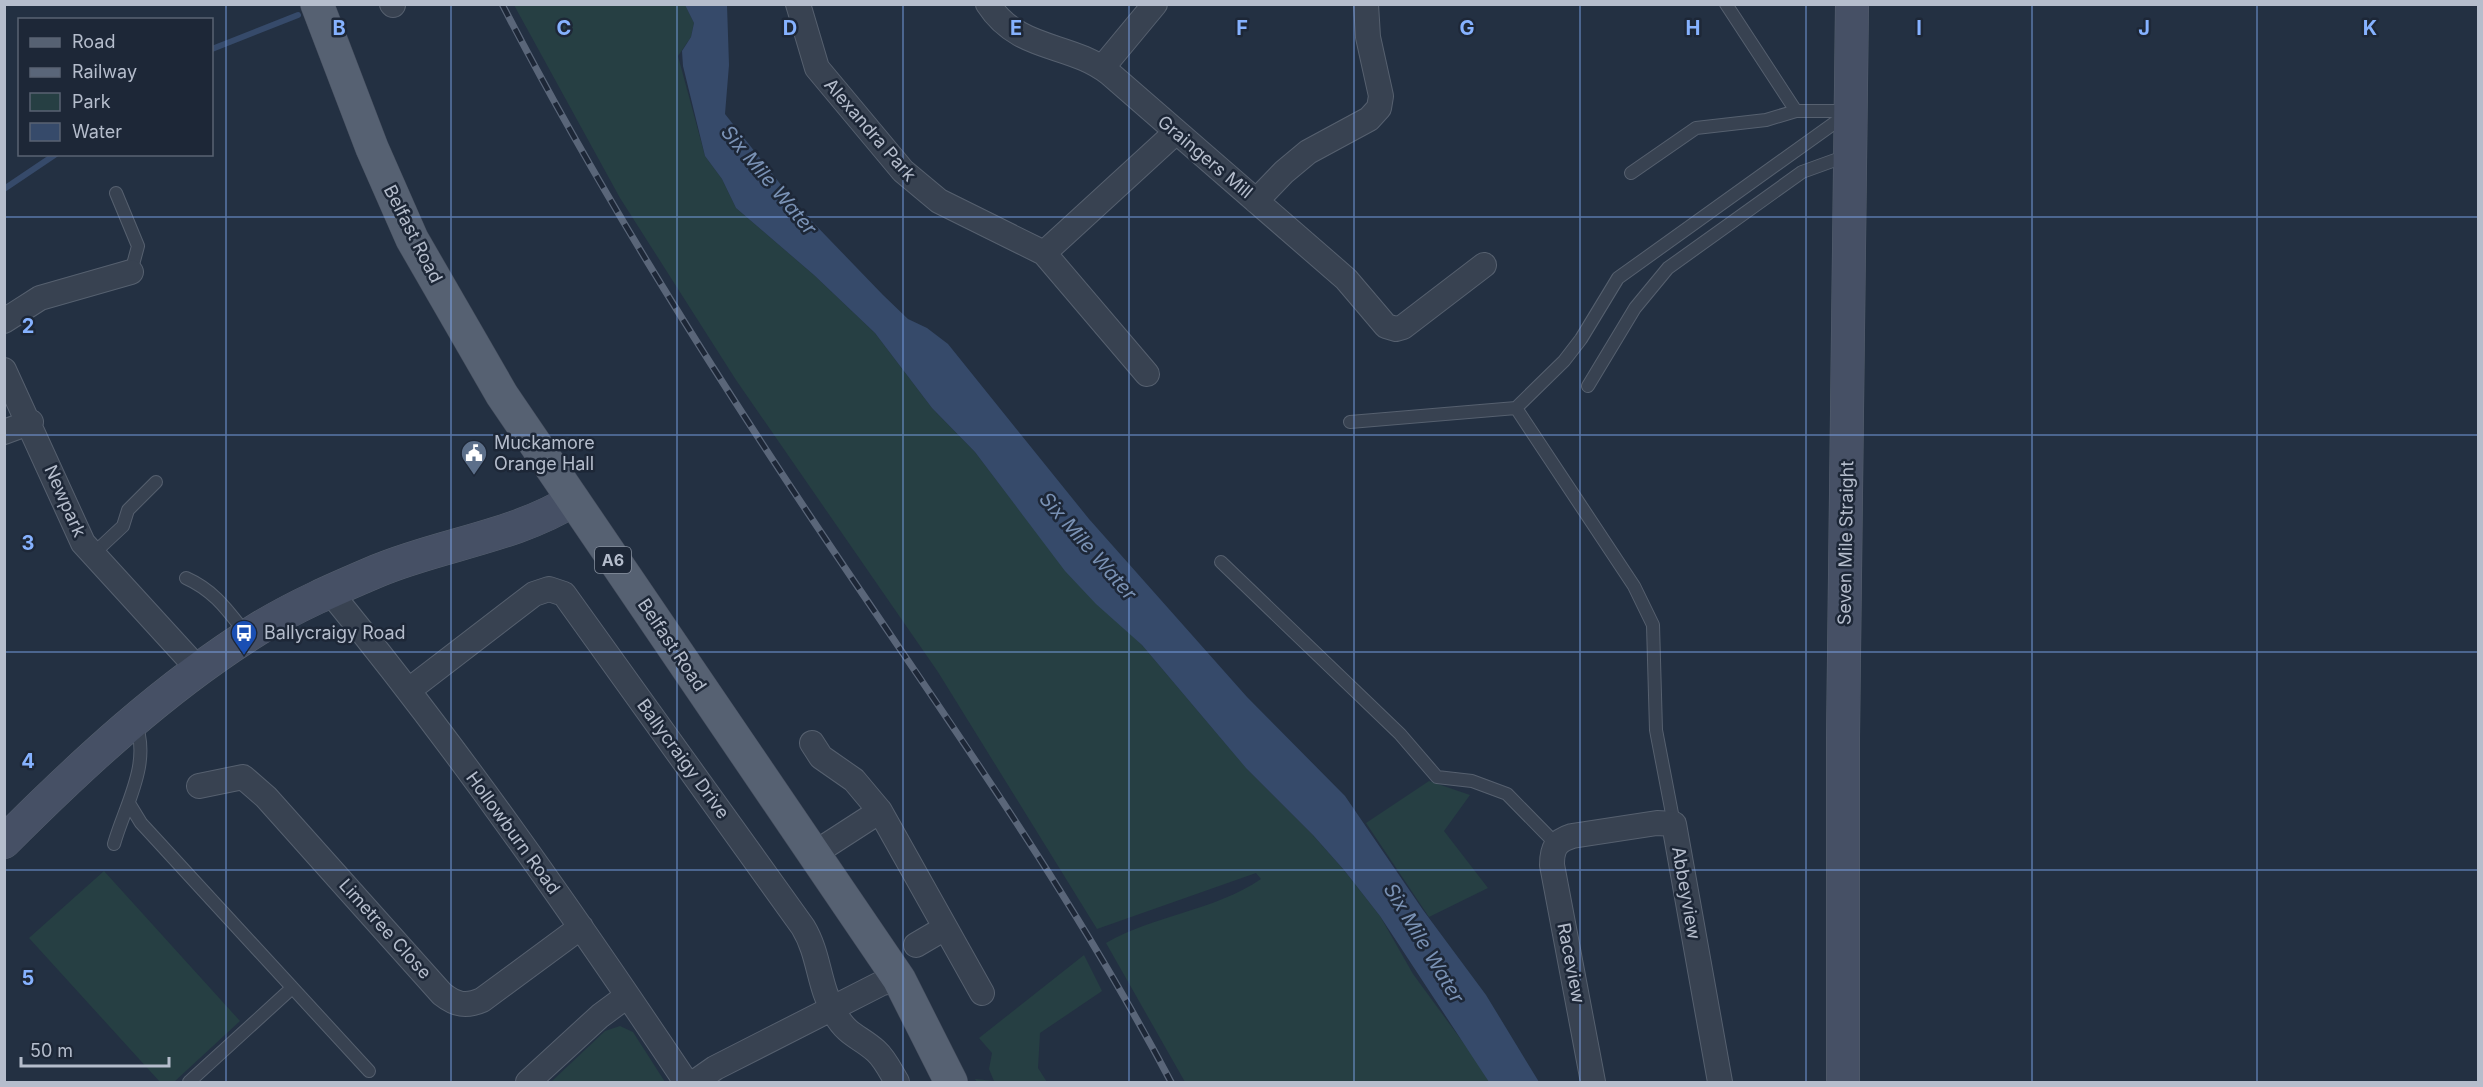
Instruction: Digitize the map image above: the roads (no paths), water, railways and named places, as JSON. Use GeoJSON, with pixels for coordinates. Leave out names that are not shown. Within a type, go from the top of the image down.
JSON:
{"type":"FeatureCollection","features":[{"type":"Feature","properties":{"kind":"main road","name":"Belfast Road"},"geometry":{"type":"LineString","coordinates":[[317,4],[372,148],[412,239],[502,395],[899,979],[951,1083]]}},
{"type":"Feature","properties":{"kind":"main road","name":"Seven Mile Straight"},"geometry":{"type":"LineString","coordinates":[[1843,1083],[1843,738],[1852,4]]}},
{"type":"Feature","properties":{"kind":"main road"},"geometry":{"type":"LineString","coordinates":[[4,842],[64,782],[135,721],[199,670],[247,636],[330,592],[380,570],[534,519],[573,500]]}},
{"type":"Feature","properties":{"kind":"street"},"geometry":{"type":"LineString","coordinates":[[988,4],[1003,23],[1017,35],[1102,68],[1155,4]]}},
{"type":"Feature","properties":{"kind":"street","name":"Graingers Mill"},"geometry":{"type":"LineString","coordinates":[[1102,68],[1257,201],[1296,161],[1323,142],[1372,116],[1379,108],[1381,96],[1368,37],[1366,4]]}},
{"type":"Feature","properties":{"kind":"street","name":"Alexandra Park"},"geometry":{"type":"LineString","coordinates":[[801,5],[817,68],[908,176],[939,201],[1044,253],[1147,374]]}},
{"type":"Feature","properties":{"kind":"street"},"geometry":{"type":"LineString","coordinates":[[1044,253],[1175,133]]}},
{"type":"Feature","properties":{"kind":"street"},"geometry":{"type":"LineString","coordinates":[[1257,201],[1346,279],[1385,325],[1392,329],[1403,327],[1484,265]]}},
{"type":"Feature","properties":{"kind":"street"},"geometry":{"type":"LineString","coordinates":[[4,321],[40,298],[131,272]]}},
{"type":"Feature","properties":{"kind":"street","name":"Newpark"},"geometry":{"type":"LineString","coordinates":[[4,370],[31,422],[76,529],[93,554],[199,670]]}},
{"type":"Feature","properties":{"kind":"street"},"geometry":{"type":"LineString","coordinates":[[4,432],[31,422]]}},
{"type":"Feature","properties":{"kind":"street","name":"Ballycraigy Drive"},"geometry":{"type":"LineString","coordinates":[[409,690],[534,594],[549,589],[564,594],[803,927],[817,958],[821,986],[833,1011],[848,1032],[879,1054],[897,1083]]}},
{"type":"Feature","properties":{"kind":"street","name":"Hollowburn Road"},"geometry":{"type":"LineString","coordinates":[[330,592],[409,690],[581,927],[686,1083]]}},
{"type":"Feature","properties":{"kind":"street"},"geometry":{"type":"LineString","coordinates":[[812,743],[825,773],[854,780],[880,811],[982,993]]}},
{"type":"Feature","properties":{"kind":"street","name":"Limetree Close"},"geometry":{"type":"LineString","coordinates":[[199,786],[243,777],[273,805],[442,994],[457,1004],[464,1005],[482,1000],[581,927]]}},
{"type":"Feature","properties":{"kind":"street"},"geometry":{"type":"LineString","coordinates":[[815,854],[880,811]]}},
{"type":"Feature","properties":{"kind":"street","name":"Abbeyview"},"geometry":{"type":"LineString","coordinates":[[1556,844],[1572,836],[1658,823],[1674,824],[1720,1083]]}},
{"type":"Feature","properties":{"kind":"street","name":"Raceview"},"geometry":{"type":"LineString","coordinates":[[1556,844],[1552,852],[1552,865],[1593,1083]]}},
{"type":"Feature","properties":{"kind":"street"},"geometry":{"type":"LineString","coordinates":[[916,945],[945,928]]}},
{"type":"Feature","properties":{"kind":"street"},"geometry":{"type":"LineString","coordinates":[[695,1083],[724,1064],[833,1011],[882,983],[899,979]]}},
{"type":"Feature","properties":{"kind":"street"},"geometry":{"type":"LineString","coordinates":[[528,1083],[600,1016],[627,996]]}},
{"type":"Feature","properties":{"kind":"lane"},"geometry":{"type":"LineString","coordinates":[[1726,4],[1796,111]]}},
{"type":"Feature","properties":{"kind":"lane"},"geometry":{"type":"LineString","coordinates":[[1631,173],[1696,128],[1766,120],[1796,111],[1851,111]]}},
{"type":"Feature","properties":{"kind":"lane"},"geometry":{"type":"LineString","coordinates":[[1350,422],[1516,408],[1570,354],[1618,278],[1851,111]]}},
{"type":"Feature","properties":{"kind":"lane"},"geometry":{"type":"LineString","coordinates":[[1588,386],[1635,308],[1668,268],[1802,172],[1850,155]]}},
{"type":"Feature","properties":{"kind":"lane"},"geometry":{"type":"LineString","coordinates":[[116,193],[138,246],[131,272]]}},
{"type":"Feature","properties":{"kind":"lane"},"geometry":{"type":"LineString","coordinates":[[1516,408],[1634,586],[1653,625],[1656,730],[1674,824]]}},
{"type":"Feature","properties":{"kind":"lane"},"geometry":{"type":"LineString","coordinates":[[93,554],[123,526],[128,510],[156,482]]}},
{"type":"Feature","properties":{"kind":"lane"},"geometry":{"type":"LineString","coordinates":[[1221,562],[1400,734],[1437,777],[1472,781],[1507,794],[1556,844]]}},
{"type":"Feature","properties":{"kind":"lane"},"geometry":{"type":"LineString","coordinates":[[186,578],[206,587],[219,598],[247,636]]}},
{"type":"Feature","properties":{"kind":"lane"},"geometry":{"type":"LineString","coordinates":[[114,844],[130,805],[142,749],[141,736],[135,721]]}},
{"type":"Feature","properties":{"kind":"lane"},"geometry":{"type":"LineString","coordinates":[[130,805],[141,823],[369,1071]]}},
{"type":"Feature","properties":{"kind":"lane"},"geometry":{"type":"LineString","coordinates":[[189,1083],[292,987]]}},
{"type":"Feature","properties":{"kind":"water","name":"Six Mile Water"},"geometry":{"type":"Polygon","coordinates":[[[685,5],[727,5],[729,65],[725,114],[801,210],[908,319],[927,328],[948,344],[1089,519],[1247,697],[1345,796],[1423,910],[1486,995],[1539,1082],[1489,1082],[1380,916],[1344,870],[1313,835],[1246,768],[1142,645],[1096,604],[1065,571],[975,452],[932,408],[875,333],[814,275],[736,208],[722,179],[705,156],[683,66],[682,51],[691,37],[694,23],[685,5]]]}},
{"type":"Feature","properties":{"kind":"waterway"},"geometry":{"type":"LineString","coordinates":[[213,49],[298,15]]}},
{"type":"Feature","properties":{"kind":"waterway"},"geometry":{"type":"LineString","coordinates":[[4,189],[53,156]]}},
{"type":"Feature","properties":{"kind":"railway"},"geometry":{"type":"LineString","coordinates":[[502,4],[573,135],[687,326],[808,513],[1043,864],[1088,935],[1171,1082]]}},
{"type":"Feature","properties":{"kind":"place","name":"Muckamore Orange Hall"},"geometry":{"type":"Point","coordinates":[474,476]}},
{"type":"Feature","properties":{"kind":"place","name":"Ballycraigy Road"},"geometry":{"type":"Point","coordinates":[244,656]}}]}
